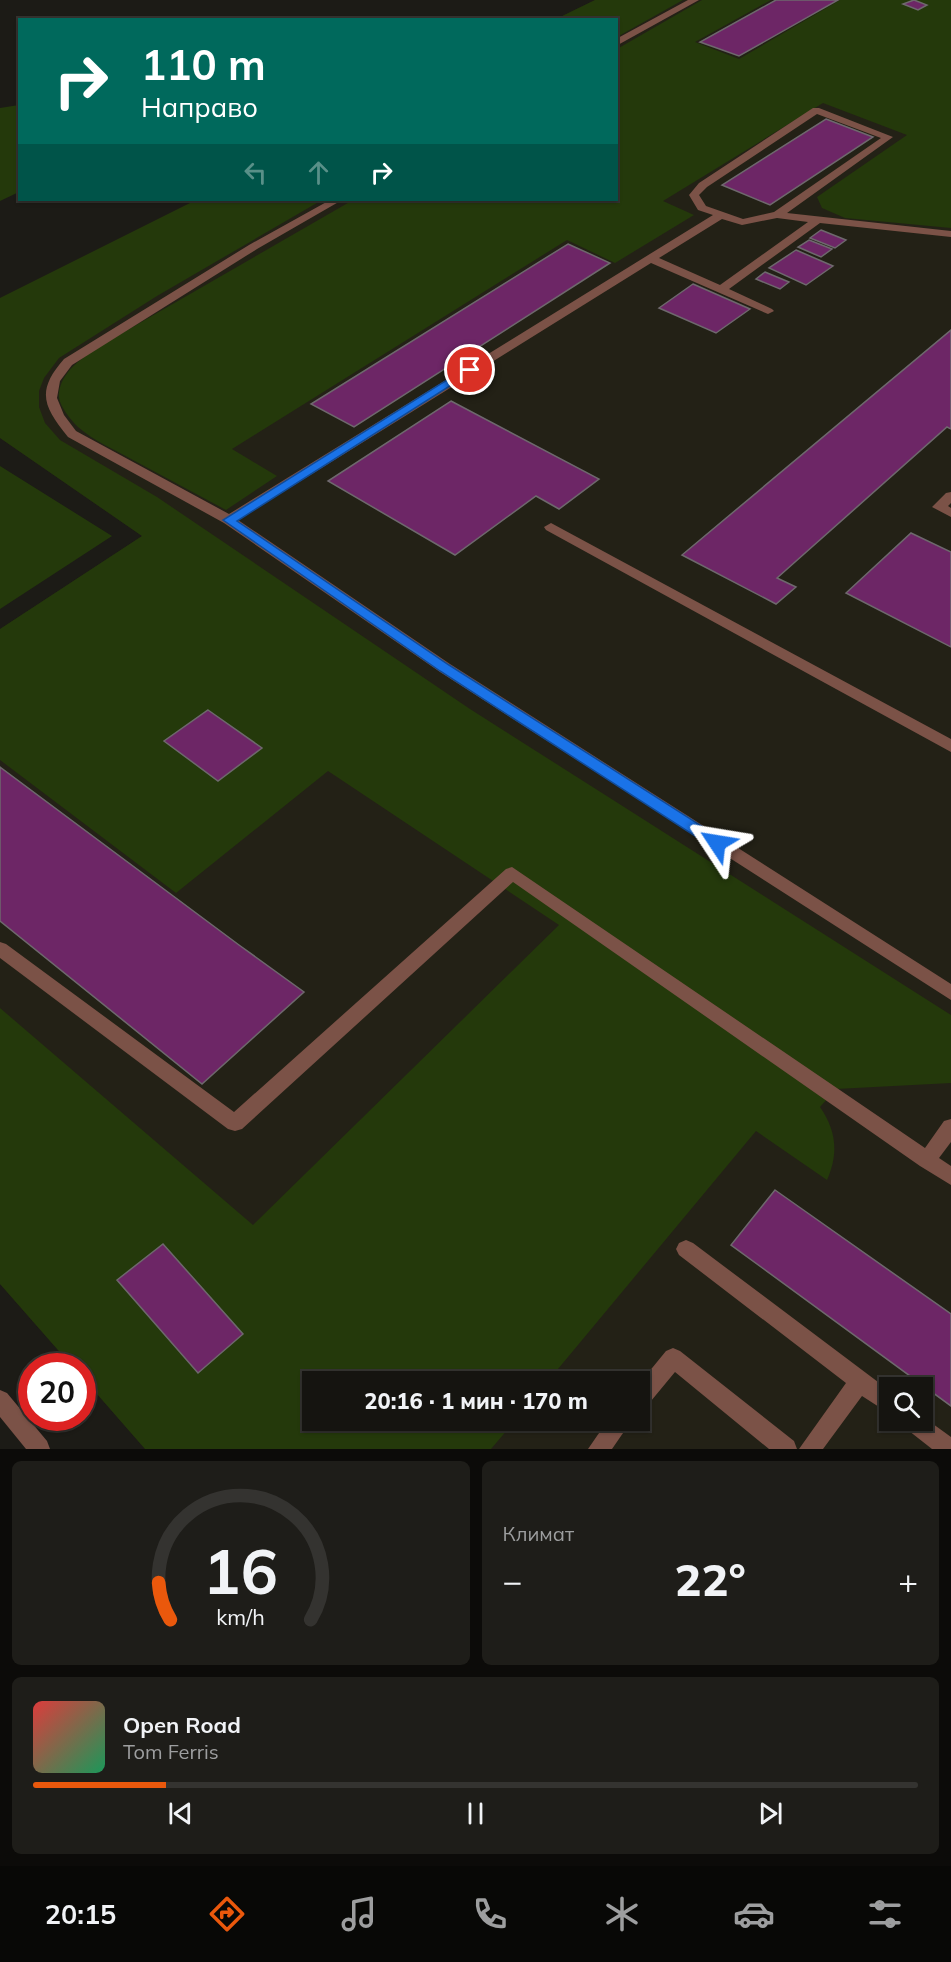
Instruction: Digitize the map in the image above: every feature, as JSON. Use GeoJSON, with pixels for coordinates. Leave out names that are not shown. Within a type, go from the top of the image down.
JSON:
{"type":"FeatureCollection","features":[{"type":"Feature","properties":{"kind":"lane"},"geometry":{"type":"LineString","coordinates":[[618,42],[695,0]]}},
{"type":"Feature","properties":{"kind":"lane"},"geometry":{"type":"LineString","coordinates":[[777,215],[888,137],[816,110],[703,185],[694,195],[702,208],[719,216],[742,222],[777,215],[951,234]]}},
{"type":"Feature","properties":{"kind":"lane"},"geometry":{"type":"LineString","coordinates":[[335,201],[82,351],[54,376],[51,402],[57,417],[72,434],[229,520],[445,668],[951,993]]}},
{"type":"Feature","properties":{"kind":"lane"},"geometry":{"type":"LineString","coordinates":[[229,520],[719,216]]}},
{"type":"Feature","properties":{"kind":"lane"},"geometry":{"type":"LineString","coordinates":[[722,289],[817,220]]}},
{"type":"Feature","properties":{"kind":"lane"},"geometry":{"type":"LineString","coordinates":[[650,258],[768,311]]}},
{"type":"Feature","properties":{"kind":"lane"},"geometry":{"type":"LineString","coordinates":[[951,496],[939,507],[951,513]]}},
{"type":"Feature","properties":{"kind":"lane"},"geometry":{"type":"LineString","coordinates":[[551,527],[951,746]]}},
{"type":"Feature","properties":{"kind":"lane"},"geometry":{"type":"LineString","coordinates":[[0,949],[235,1123],[512,873],[951,1176]]}},
{"type":"Feature","properties":{"kind":"lane"},"geometry":{"type":"LineString","coordinates":[[927,1160],[951,1127]]}},
{"type":"Feature","properties":{"kind":"lane"},"geometry":{"type":"LineString","coordinates":[[686,1249],[879,1396]]}},
{"type":"Feature","properties":{"kind":"lane"},"geometry":{"type":"LineString","coordinates":[[650,1386],[673,1358],[786,1449]]}},
{"type":"Feature","properties":{"kind":"lane"},"geometry":{"type":"LineString","coordinates":[[810,1449],[860,1382]]}},
{"type":"Feature","properties":{"kind":"lane"},"geometry":{"type":"LineString","coordinates":[[0,1400],[39,1449]]}},
{"type":"Feature","properties":{"kind":"lane"},"geometry":{"type":"LineString","coordinates":[[599,1449],[613,1431]]}},
{"type":"Feature","properties":{"kind":"lane"},"geometry":{"type":"LineString","coordinates":[[925,1431],[949,1449]]}},
{"type":"Feature","properties":{"kind":"shaded area"},"geometry":{"type":"Polygon","coordinates":[[[595,0],[951,0],[951,1449],[145,1449],[96,1393],[96,1353],[61,1353],[0,1284],[0,629],[142,536],[0,438],[0,298],[194,201],[618,201],[618,18],[558,18],[595,0]]]}},
{"type":"Feature","properties":{"kind":"green space"},"geometry":{"type":"Polygon","coordinates":[[[595,0],[683,0],[618,36],[618,18],[558,18],[595,0]]]}},
{"type":"Feature","properties":{"kind":"green space"},"geometry":{"type":"Polygon","coordinates":[[[702,0],[771,0],[695,42],[739,59],[840,0],[951,0],[951,228],[845,218],[822,208],[817,197],[907,135],[823,103],[663,201],[694,215],[615,263],[567,240],[232,449],[277,476],[226,510],[98,441],[71,420],[60,401],[59,392],[65,376],[84,357],[351,201],[618,201],[618,48],[702,0]]]}},
{"type":"Feature","properties":{"kind":"green space"},"geometry":{"type":"Polygon","coordinates":[[[18,105],[18,192],[0,201],[0,108],[18,105]]]}},
{"type":"Feature","properties":{"kind":"green space"},"geometry":{"type":"Polygon","coordinates":[[[194,201],[320,201],[157,296],[59,358],[44,378],[39,391],[39,407],[45,423],[60,440],[157,497],[470,709],[951,1015],[951,1083],[836,1089],[820,1107],[830,1124],[834,1142],[833,1160],[827,1180],[756,1131],[556,1371],[302,1371],[302,1431],[506,1431],[491,1449],[145,1449],[96,1393],[96,1353],[61,1353],[0,1284],[0,1008],[253,1225],[559,925],[328,771],[176,893],[0,760],[0,629],[142,536],[0,438],[0,298],[194,201]],[[118,1281],[198,1373],[243,1334],[118,1281]]]}},
{"type":"Feature","properties":{"kind":"green space"},"geometry":{"type":"Polygon","coordinates":[[[0,466],[112,536],[0,609],[0,466]]]}},
{"type":"Feature","properties":{"kind":"building"},"geometry":{"type":"Polygon","coordinates":[[[776,0],[838,0],[739,56],[700,42],[776,0]]]}},
{"type":"Feature","properties":{"kind":"building"},"geometry":{"type":"Polygon","coordinates":[[[914,0],[927,5],[918,10],[903,4],[914,0]]]}},
{"type":"Feature","properties":{"kind":"building"},"geometry":{"type":"Polygon","coordinates":[[[826,119],[873,137],[770,205],[722,185],[826,119]]]}},
{"type":"Feature","properties":{"kind":"building"},"geometry":{"type":"Polygon","coordinates":[[[821,230],[846,240],[835,248],[810,238],[821,230]]]}},
{"type":"Feature","properties":{"kind":"building"},"geometry":{"type":"Polygon","coordinates":[[[809,240],[832,249],[821,257],[798,247],[809,240]]]}},
{"type":"Feature","properties":{"kind":"building"},"geometry":{"type":"Polygon","coordinates":[[[568,244],[610,263],[354,427],[311,404],[568,244]]]}},
{"type":"Feature","properties":{"kind":"building"},"geometry":{"type":"Polygon","coordinates":[[[796,250],[833,266],[806,285],[769,268],[796,250]]]}},
{"type":"Feature","properties":{"kind":"building"},"geometry":{"type":"Polygon","coordinates":[[[765,272],[789,282],[780,289],[756,279],[765,272]]]}},
{"type":"Feature","properties":{"kind":"building"},"geometry":{"type":"Polygon","coordinates":[[[693,284],[750,309],[716,333],[659,308],[693,284]]]}},
{"type":"Feature","properties":{"kind":"building"},"geometry":{"type":"Polygon","coordinates":[[[951,330],[951,429],[947,427],[777,578],[796,587],[776,604],[682,555],[951,330]]]}},
{"type":"Feature","properties":{"kind":"building"},"geometry":{"type":"Polygon","coordinates":[[[451,401],[599,479],[559,509],[536,496],[455,555],[328,481],[451,401]]]}},
{"type":"Feature","properties":{"kind":"building"},"geometry":{"type":"Polygon","coordinates":[[[911,533],[951,552],[951,647],[846,593],[911,533]]]}},
{"type":"Feature","properties":{"kind":"building"},"geometry":{"type":"Polygon","coordinates":[[[208,710],[262,748],[218,781],[164,741],[208,710]]]}},
{"type":"Feature","properties":{"kind":"building"},"geometry":{"type":"Polygon","coordinates":[[[0,767],[304,992],[202,1084],[0,921],[0,767]]]}},
{"type":"Feature","properties":{"kind":"building"},"geometry":{"type":"Polygon","coordinates":[[[775,1190],[951,1314],[951,1406],[933,1393],[933,1377],[911,1377],[731,1245],[775,1190]]]}},
{"type":"Feature","properties":{"kind":"building"},"geometry":{"type":"Polygon","coordinates":[[[163,1244],[243,1334],[198,1373],[117,1280],[163,1244]]]}},
{"type":"Feature","properties":{"kind":"route"},"geometry":{"type":"LineString","coordinates":[[470,370],[229,520],[445,668],[717,843]]}}]}
